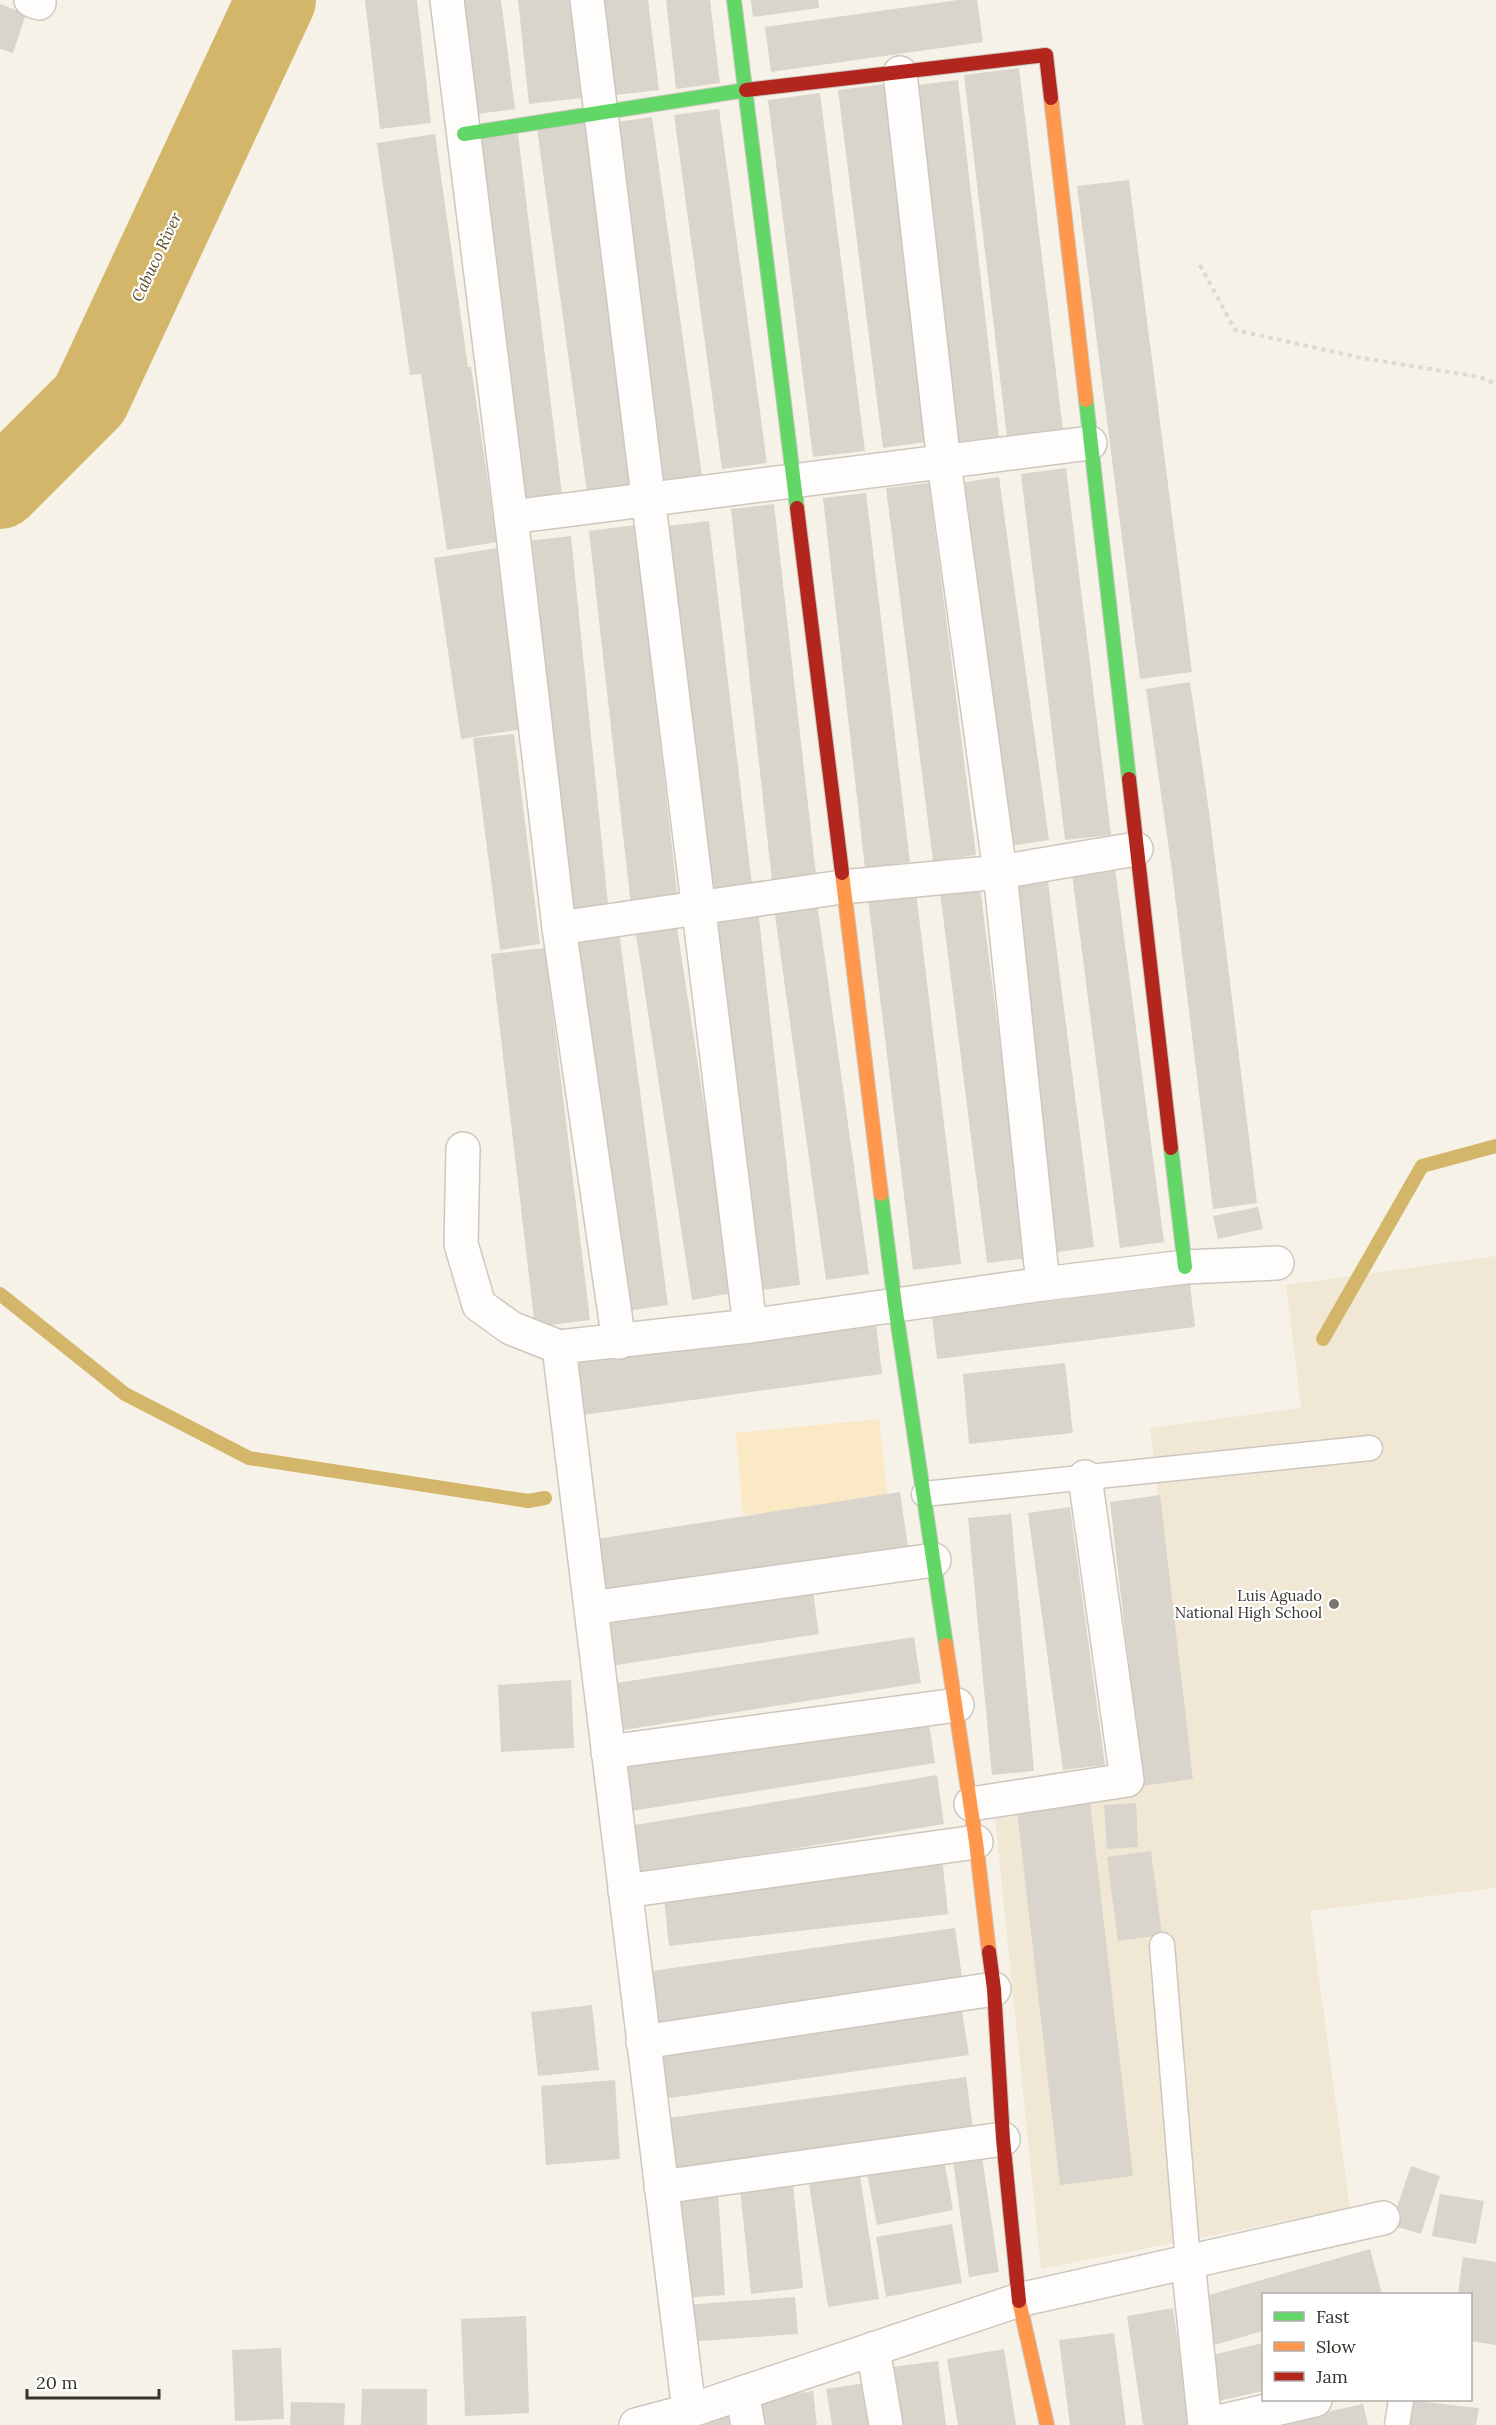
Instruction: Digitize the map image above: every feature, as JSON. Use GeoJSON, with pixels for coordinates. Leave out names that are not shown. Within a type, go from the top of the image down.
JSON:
{"type":"FeatureCollection","features":[{"type":"Feature","properties":{"kind":"street"},"geometry":{"type":"LineString","coordinates":[[447,0],[559,928],[619,1342]]}},
{"type":"Feature","properties":{"kind":"street"},"geometry":{"type":"LineString","coordinates":[[587,0],[599,113],[649,500],[750,1326]]}},
{"type":"Feature","properties":{"kind":"street"},"geometry":{"type":"LineString","coordinates":[[734,0],[895,1305],[976,1842],[994,1989],[1003,2139],[1018,2300],[1047,2425]]}},
{"type":"Feature","properties":{"kind":"street"},"geometry":{"type":"LineString","coordinates":[[464,134],[745,90],[1046,55],[1185,1267]]}},
{"type":"Feature","properties":{"kind":"street"},"geometry":{"type":"LineString","coordinates":[[900,73],[944,463],[1000,872],[1043,1284]]}},
{"type":"Feature","properties":{"kind":"street"},"geometry":{"type":"LineString","coordinates":[[511,517],[793,480],[944,463],[1090,442]]}},
{"type":"Feature","properties":{"kind":"street"},"geometry":{"type":"LineString","coordinates":[[559,928],[842,887],[1000,872],[1136,849]]}},
{"type":"Feature","properties":{"kind":"street"},"geometry":{"type":"LineString","coordinates":[[464,1149],[461,1244],[479,1305],[511,1328],[559,1347],[750,1326],[1043,1284],[1185,1267],[1277,1263]]}},
{"type":"Feature","properties":{"kind":"street"},"geometry":{"type":"LineString","coordinates":[[559,1347],[689,2411]]}},
{"type":"Feature","properties":{"kind":"street"},"geometry":{"type":"LineString","coordinates":[[971,1804],[1127,1780],[1084,1478]]}},
{"type":"Feature","properties":{"kind":"street"},"geometry":{"type":"LineString","coordinates":[[591,1608],[934,1560]]}},
{"type":"Feature","properties":{"kind":"street"},"geometry":{"type":"LineString","coordinates":[[608,1752],[957,1705]]}},
{"type":"Feature","properties":{"kind":"street"},"geometry":{"type":"LineString","coordinates":[[626,1891],[976,1842]]}},
{"type":"Feature","properties":{"kind":"street"},"geometry":{"type":"LineString","coordinates":[[643,2042],[994,1989]]}},
{"type":"Feature","properties":{"kind":"street"},"geometry":{"type":"LineString","coordinates":[[661,2187],[1003,2139]]}},
{"type":"Feature","properties":{"kind":"street"},"geometry":{"type":"LineString","coordinates":[[636,2425],[689,2411],[1018,2300],[1383,2218]]}},
{"type":"Feature","properties":{"kind":"street"},"geometry":{"type":"LineString","coordinates":[[1188,2262],[1205,2425],[1311,2401]]}},
{"type":"Feature","properties":{"kind":"street"},"geometry":{"type":"LineString","coordinates":[[873,2349],[886,2425]]}},
{"type":"Feature","properties":{"kind":"street"},"geometry":{"type":"LineString","coordinates":[[742,2393],[748,2425]]}},
{"type":"Feature","properties":{"kind":"lane"},"geometry":{"type":"LineString","coordinates":[[924,1494],[1370,1448]]}},
{"type":"Feature","properties":{"kind":"lane"},"geometry":{"type":"LineString","coordinates":[[1162,1945],[1188,2262]]}},
{"type":"Feature","properties":{"kind":"lane"},"geometry":{"type":"LineString","coordinates":[[1397,2425],[1401,2401]]}},
{"type":"Feature","properties":{"kind":"path"},"geometry":{"type":"LineString","coordinates":[[1200,265],[1235,330],[1362,358],[1480,377],[1496,384]]}},
{"type":"Feature","properties":{"kind":"shaded area","name":"Luis Aguado National High School"},"geometry":{"type":"Polygon","coordinates":[[[1496,1256],[1496,1888],[1310,1911],[1350,2208],[1041,2269],[994,1807],[1193,1779],[1150,1428],[1301,1408],[1286,1285],[1496,1256]]]}},
{"type":"Feature","properties":{"kind":"shaded area"},"geometry":{"type":"Polygon","coordinates":[[[879,1419],[888,1501],[743,1515],[736,1433],[879,1419]]]}},
{"type":"Feature","properties":{"kind":"building"},"geometry":{"type":"Polygon","coordinates":[[[365,0],[417,0],[431,123],[380,129],[365,0]]]}},
{"type":"Feature","properties":{"kind":"building"},"geometry":{"type":"Polygon","coordinates":[[[455,0],[501,0],[515,109],[469,115],[455,0]]]}},
{"type":"Feature","properties":{"kind":"building"},"geometry":{"type":"Polygon","coordinates":[[[518,0],[570,0],[581,98],[529,104],[518,0]]]}},
{"type":"Feature","properties":{"kind":"building"},"geometry":{"type":"Polygon","coordinates":[[[596,0],[648,0],[659,90],[607,96],[596,0]]]}},
{"type":"Feature","properties":{"kind":"building"},"geometry":{"type":"Polygon","coordinates":[[[666,0],[710,0],[720,83],[676,89],[666,0]]]}},
{"type":"Feature","properties":{"kind":"building"},"geometry":{"type":"Polygon","coordinates":[[[751,0],[818,0],[819,8],[753,17],[751,0]]]}},
{"type":"Feature","properties":{"kind":"building"},"geometry":{"type":"Polygon","coordinates":[[[958,0],[977,0],[983,42],[771,72],[765,27],[958,0]]]}},
{"type":"Feature","properties":{"kind":"building"},"geometry":{"type":"Polygon","coordinates":[[[0,4],[26,14],[13,53],[0,49],[0,4]]]}},
{"type":"Feature","properties":{"kind":"building"},"geometry":{"type":"Polygon","coordinates":[[[1019,68],[1063,430],[1007,437],[964,75],[1019,68]]]}},
{"type":"Feature","properties":{"kind":"building"},"geometry":{"type":"Polygon","coordinates":[[[958,80],[999,437],[950,443],[910,86],[958,80]]]}},
{"type":"Feature","properties":{"kind":"building"},"geometry":{"type":"Polygon","coordinates":[[[886,84],[932,441],[883,448],[838,90],[886,84]]]}},
{"type":"Feature","properties":{"kind":"building"},"geometry":{"type":"Polygon","coordinates":[[[820,93],[865,451],[813,457],[768,100],[820,93]]]}},
{"type":"Feature","properties":{"kind":"building"},"geometry":{"type":"Polygon","coordinates":[[[719,109],[767,463],[722,469],[674,115],[719,109]]]}},
{"type":"Feature","properties":{"kind":"building"},"geometry":{"type":"Polygon","coordinates":[[[652,117],[702,476],[659,482],[609,123],[652,117]]]}},
{"type":"Feature","properties":{"kind":"building"},"geometry":{"type":"Polygon","coordinates":[[[584,122],[634,485],[587,492],[537,129],[584,122]]]}},
{"type":"Feature","properties":{"kind":"building"},"geometry":{"type":"Polygon","coordinates":[[[435,134],[468,367],[471,367],[497,542],[447,550],[421,374],[410,375],[377,143],[435,134]]]}},
{"type":"Feature","properties":{"kind":"building"},"geometry":{"type":"Polygon","coordinates":[[[518,134],[562,495],[515,501],[472,140],[518,134]]]}},
{"type":"Feature","properties":{"kind":"building"},"geometry":{"type":"Polygon","coordinates":[[[1129,180],[1192,672],[1140,679],[1077,186],[1129,180]]]}},
{"type":"Feature","properties":{"kind":"building"},"geometry":{"type":"Polygon","coordinates":[[[1066,468],[1111,835],[1065,840],[1021,474],[1066,468]]]}},
{"type":"Feature","properties":{"kind":"building"},"geometry":{"type":"Polygon","coordinates":[[[999,477],[1049,840],[1003,847],[953,484],[999,477]]]}},
{"type":"Feature","properties":{"kind":"building"},"geometry":{"type":"Polygon","coordinates":[[[929,483],[976,855],[933,861],[886,488],[929,483]]]}},
{"type":"Feature","properties":{"kind":"building"},"geometry":{"type":"Polygon","coordinates":[[[866,493],[910,862],[865,868],[823,498],[866,493]]]}},
{"type":"Feature","properties":{"kind":"building"},"geometry":{"type":"Polygon","coordinates":[[[774,504],[816,875],[772,881],[731,509],[774,504]]]}},
{"type":"Feature","properties":{"kind":"building"},"geometry":{"type":"Polygon","coordinates":[[[709,521],[752,885],[711,890],[668,526],[709,521]]]}},
{"type":"Feature","properties":{"kind":"building"},"geometry":{"type":"Polygon","coordinates":[[[636,525],[678,901],[631,906],[589,531],[636,525]]]}},
{"type":"Feature","properties":{"kind":"building"},"geometry":{"type":"Polygon","coordinates":[[[571,536],[609,914],[565,918],[527,541],[571,536]]]}},
{"type":"Feature","properties":{"kind":"building"},"geometry":{"type":"Polygon","coordinates":[[[497,548],[523,729],[461,739],[434,558],[497,548]]]}},
{"type":"Feature","properties":{"kind":"building"},"geometry":{"type":"Polygon","coordinates":[[[1190,682],[1209,811],[1257,1203],[1213,1209],[1172,871],[1146,689],[1190,682]]]}},
{"type":"Feature","properties":{"kind":"building"},"geometry":{"type":"Polygon","coordinates":[[[514,734],[540,944],[500,950],[473,738],[514,734]]]}},
{"type":"Feature","properties":{"kind":"building"},"geometry":{"type":"Polygon","coordinates":[[[1114,860],[1164,1242],[1120,1248],[1071,866],[1114,860]]]}},
{"type":"Feature","properties":{"kind":"building"},"geometry":{"type":"Polygon","coordinates":[[[1047,873],[1094,1247],[1051,1253],[1003,879],[1047,873]]]}},
{"type":"Feature","properties":{"kind":"building"},"geometry":{"type":"Polygon","coordinates":[[[979,879],[1027,1258],[987,1263],[939,884],[979,879]]]}},
{"type":"Feature","properties":{"kind":"building"},"geometry":{"type":"Polygon","coordinates":[[[916,892],[961,1264],[913,1270],[868,898],[916,892]]]}},
{"type":"Feature","properties":{"kind":"building"},"geometry":{"type":"Polygon","coordinates":[[[816,895],[869,1274],[826,1280],[773,901],[816,895]]]}},
{"type":"Feature","properties":{"kind":"building"},"geometry":{"type":"Polygon","coordinates":[[[758,909],[800,1285],[754,1291],[712,914],[758,909]]]}},
{"type":"Feature","properties":{"kind":"building"},"geometry":{"type":"Polygon","coordinates":[[[676,921],[733,1293],[692,1300],[635,928],[676,921]]]}},
{"type":"Feature","properties":{"kind":"building"},"geometry":{"type":"Polygon","coordinates":[[[619,931],[668,1305],[620,1312],[571,938],[619,931]]]}},
{"type":"Feature","properties":{"kind":"building"},"geometry":{"type":"Polygon","coordinates":[[[545,948],[590,1320],[535,1327],[491,954],[545,948]]]}},
{"type":"Feature","properties":{"kind":"building"},"geometry":{"type":"Polygon","coordinates":[[[1258,1207],[1263,1229],[1218,1239],[1213,1216],[1258,1207]]]}},
{"type":"Feature","properties":{"kind":"building"},"geometry":{"type":"Polygon","coordinates":[[[1190,1284],[1195,1327],[937,1359],[932,1316],[1190,1284]]]}},
{"type":"Feature","properties":{"kind":"building"},"geometry":{"type":"Polygon","coordinates":[[[875,1315],[882,1374],[575,1416],[568,1357],[875,1315]]]}},
{"type":"Feature","properties":{"kind":"building"},"geometry":{"type":"Polygon","coordinates":[[[1065,1363],[1073,1433],[969,1444],[963,1374],[1065,1363]]]}},
{"type":"Feature","properties":{"kind":"building"},"geometry":{"type":"Polygon","coordinates":[[[900,1492],[908,1547],[599,1595],[590,1540],[900,1492]]]}},
{"type":"Feature","properties":{"kind":"building"},"geometry":{"type":"Polygon","coordinates":[[[1160,1495],[1193,1779],[1143,1786],[1110,1502],[1160,1495]]]}},
{"type":"Feature","properties":{"kind":"building"},"geometry":{"type":"Polygon","coordinates":[[[1070,1507],[1105,1765],[1063,1770],[1028,1513],[1070,1507]]]}},
{"type":"Feature","properties":{"kind":"building"},"geometry":{"type":"Polygon","coordinates":[[[1011,1514],[1034,1771],[992,1775],[968,1518],[1011,1514]]]}},
{"type":"Feature","properties":{"kind":"building"},"geometry":{"type":"Polygon","coordinates":[[[812,1584],[819,1634],[604,1667],[596,1618],[812,1584]]]}},
{"type":"Feature","properties":{"kind":"building"},"geometry":{"type":"Polygon","coordinates":[[[914,1637],[921,1683],[617,1731],[610,1684],[914,1637]]]}},
{"type":"Feature","properties":{"kind":"building"},"geometry":{"type":"Polygon","coordinates":[[[571,1680],[574,1748],[501,1752],[498,1685],[571,1680]]]}},
{"type":"Feature","properties":{"kind":"building"},"geometry":{"type":"Polygon","coordinates":[[[928,1716],[935,1763],[625,1812],[618,1763],[928,1716]]]}},
{"type":"Feature","properties":{"kind":"building"},"geometry":{"type":"Polygon","coordinates":[[[937,1775],[944,1824],[631,1875],[623,1827],[937,1775]]]}},
{"type":"Feature","properties":{"kind":"building"},"geometry":{"type":"Polygon","coordinates":[[[1089,1793],[1133,2176],[1060,2185],[1016,1802],[1089,1793]]]}},
{"type":"Feature","properties":{"kind":"building"},"geometry":{"type":"Polygon","coordinates":[[[1136,1803],[1138,1847],[1107,1849],[1104,1805],[1136,1803]]]}},
{"type":"Feature","properties":{"kind":"building"},"geometry":{"type":"Polygon","coordinates":[[[1151,1851],[1162,1935],[1118,1941],[1107,1857],[1151,1851]]]}},
{"type":"Feature","properties":{"kind":"building"},"geometry":{"type":"Polygon","coordinates":[[[942,1857],[948,1914],[669,1946],[663,1890],[942,1857]]]}},
{"type":"Feature","properties":{"kind":"building"},"geometry":{"type":"Polygon","coordinates":[[[955,1928],[963,1984],[652,2029],[644,1972],[955,1928]]]}},
{"type":"Feature","properties":{"kind":"building"},"geometry":{"type":"Polygon","coordinates":[[[592,2005],[599,2070],[538,2076],[531,2012],[592,2005]]]}},
{"type":"Feature","properties":{"kind":"building"},"geometry":{"type":"Polygon","coordinates":[[[962,2011],[969,2055],[663,2099],[656,2054],[962,2011]]]}},
{"type":"Feature","properties":{"kind":"building"},"geometry":{"type":"Polygon","coordinates":[[[966,2077],[973,2128],[668,2170],[661,2119],[966,2077]]]}},
{"type":"Feature","properties":{"kind":"building"},"geometry":{"type":"Polygon","coordinates":[[[615,2080],[620,2159],[546,2165],[541,2086],[615,2080]]]}},
{"type":"Feature","properties":{"kind":"building"},"geometry":{"type":"Polygon","coordinates":[[[982,2157],[999,2272],[969,2277],[953,2161],[982,2157]]]}},
{"type":"Feature","properties":{"kind":"building"},"geometry":{"type":"Polygon","coordinates":[[[944,2159],[953,2210],[877,2225],[867,2174],[944,2159]]]}},
{"type":"Feature","properties":{"kind":"building"},"geometry":{"type":"Polygon","coordinates":[[[1411,2166],[1440,2176],[1421,2234],[1391,2225],[1411,2166]]]}},
{"type":"Feature","properties":{"kind":"building"},"geometry":{"type":"Polygon","coordinates":[[[859,2169],[879,2299],[828,2307],[808,2177],[859,2169]]]}},
{"type":"Feature","properties":{"kind":"building"},"geometry":{"type":"Polygon","coordinates":[[[793,2183],[803,2288],[751,2294],[740,2189],[793,2183]]]}},
{"type":"Feature","properties":{"kind":"building"},"geometry":{"type":"Polygon","coordinates":[[[718,2193],[725,2295],[683,2298],[676,2196],[718,2193]]]}},
{"type":"Feature","properties":{"kind":"building"},"geometry":{"type":"Polygon","coordinates":[[[1440,2194],[1484,2201],[1476,2244],[1432,2236],[1440,2194]]]}},
{"type":"Feature","properties":{"kind":"building"},"geometry":{"type":"Polygon","coordinates":[[[952,2224],[962,2283],[886,2297],[876,2237],[952,2224]]]}},
{"type":"Feature","properties":{"kind":"building"},"geometry":{"type":"Polygon","coordinates":[[[1370,2249],[1382,2293],[1262,2293],[1262,2331],[1211,2346],[1198,2298],[1370,2249]]]}},
{"type":"Feature","properties":{"kind":"building"},"geometry":{"type":"Polygon","coordinates":[[[1463,2257],[1496,2262],[1496,2345],[1472,2341],[1472,2293],[1458,2293],[1463,2257]]]}},
{"type":"Feature","properties":{"kind":"building"},"geometry":{"type":"Polygon","coordinates":[[[795,2297],[798,2334],[685,2342],[683,2305],[795,2297]]]}},
{"type":"Feature","properties":{"kind":"building"},"geometry":{"type":"Polygon","coordinates":[[[1173,2308],[1190,2425],[1143,2425],[1127,2316],[1173,2308]]]}},
{"type":"Feature","properties":{"kind":"building"},"geometry":{"type":"Polygon","coordinates":[[[526,2316],[529,2413],[465,2416],[461,2319],[526,2316]]]}},
{"type":"Feature","properties":{"kind":"building"},"geometry":{"type":"Polygon","coordinates":[[[1114,2333],[1126,2425],[1070,2425],[1059,2340],[1114,2333]]]}},
{"type":"Feature","properties":{"kind":"building"},"geometry":{"type":"Polygon","coordinates":[[[1262,2343],[1262,2391],[1214,2402],[1204,2357],[1262,2343]]]}},
{"type":"Feature","properties":{"kind":"building"},"geometry":{"type":"Polygon","coordinates":[[[281,2348],[284,2419],[235,2421],[232,2350],[281,2348]]]}},
{"type":"Feature","properties":{"kind":"building"},"geometry":{"type":"Polygon","coordinates":[[[1004,2349],[1016,2425],[958,2425],[947,2359],[1004,2349]]]}},
{"type":"Feature","properties":{"kind":"building"},"geometry":{"type":"Polygon","coordinates":[[[938,2361],[946,2425],[899,2425],[891,2367],[938,2361]]]}},
{"type":"Feature","properties":{"kind":"building"},"geometry":{"type":"Polygon","coordinates":[[[866,2383],[872,2425],[832,2425],[826,2389],[866,2383]]]}},
{"type":"Feature","properties":{"kind":"building"},"geometry":{"type":"Polygon","coordinates":[[[362,2389],[427,2389],[427,2425],[361,2425],[362,2389]]]}},
{"type":"Feature","properties":{"kind":"building"},"geometry":{"type":"Polygon","coordinates":[[[813,2391],[817,2425],[759,2425],[756,2400],[813,2391]]]}},
{"type":"Feature","properties":{"kind":"building"},"geometry":{"type":"Polygon","coordinates":[[[1407,2401],[1479,2408],[1476,2425],[1404,2425],[1407,2401]]]}},
{"type":"Feature","properties":{"kind":"building"},"geometry":{"type":"Polygon","coordinates":[[[291,2402],[345,2403],[344,2425],[290,2425],[291,2402]]]}},
{"type":"Feature","properties":{"kind":"building"},"geometry":{"type":"Polygon","coordinates":[[[1363,2404],[1368,2425],[1271,2425],[1271,2424],[1363,2404]]]}},
{"type":"Feature","properties":{"kind":"building"},"geometry":{"type":"Polygon","coordinates":[[[731,2414],[732,2425],[680,2425],[731,2414]]]}},
{"type":"Feature","properties":{"kind":"waterway","name":"Cabuco River"},"geometry":{"type":"LineString","coordinates":[[0,489],[90,399],[276,0]]}},
{"type":"Feature","properties":{"kind":"waterway"},"geometry":{"type":"LineString","coordinates":[[1323,1339],[1422,1166],[1496,1146]]}},
{"type":"Feature","properties":{"kind":"waterway"},"geometry":{"type":"LineString","coordinates":[[0,1294],[125,1394],[249,1458],[528,1501],[545,1498]]}},
{"type":"Feature","properties":{"kind":"traffic: fast"},"geometry":{"type":"LineString","coordinates":[[734,0],[797,508]]}},
{"type":"Feature","properties":{"kind":"traffic: fast"},"geometry":{"type":"LineString","coordinates":[[464,134],[746,90]]}},
{"type":"Feature","properties":{"kind":"traffic: fast"},"geometry":{"type":"LineString","coordinates":[[1086,400],[1129,779]]}},
{"type":"Feature","properties":{"kind":"traffic: fast"},"geometry":{"type":"LineString","coordinates":[[1171,1148],[1185,1267]]}},
{"type":"Feature","properties":{"kind":"traffic: fast"},"geometry":{"type":"LineString","coordinates":[[881,1194],[895,1305],[946,1645]]}},
{"type":"Feature","properties":{"kind":"traffic: slow"},"geometry":{"type":"LineString","coordinates":[[1051,98],[1086,400]]}},
{"type":"Feature","properties":{"kind":"traffic: slow"},"geometry":{"type":"LineString","coordinates":[[842,873],[881,1194]]}},
{"type":"Feature","properties":{"kind":"traffic: slow"},"geometry":{"type":"LineString","coordinates":[[946,1645],[976,1842],[989,1952]]}},
{"type":"Feature","properties":{"kind":"traffic: slow"},"geometry":{"type":"LineString","coordinates":[[1019,2301],[1047,2425]]}},
{"type":"Feature","properties":{"kind":"traffic: jam"},"geometry":{"type":"LineString","coordinates":[[746,90],[1046,55],[1051,98]]}},
{"type":"Feature","properties":{"kind":"traffic: jam"},"geometry":{"type":"LineString","coordinates":[[797,508],[842,873]]}},
{"type":"Feature","properties":{"kind":"traffic: jam"},"geometry":{"type":"LineString","coordinates":[[1129,779],[1171,1148]]}},
{"type":"Feature","properties":{"kind":"traffic: jam"},"geometry":{"type":"LineString","coordinates":[[989,1952],[994,1989],[1003,2139],[1019,2301]]}},
{"type":"Feature","properties":{"kind":"place","name":"Luis Aguado National High School"},"geometry":{"type":"Point","coordinates":[1334,1604]}}]}
